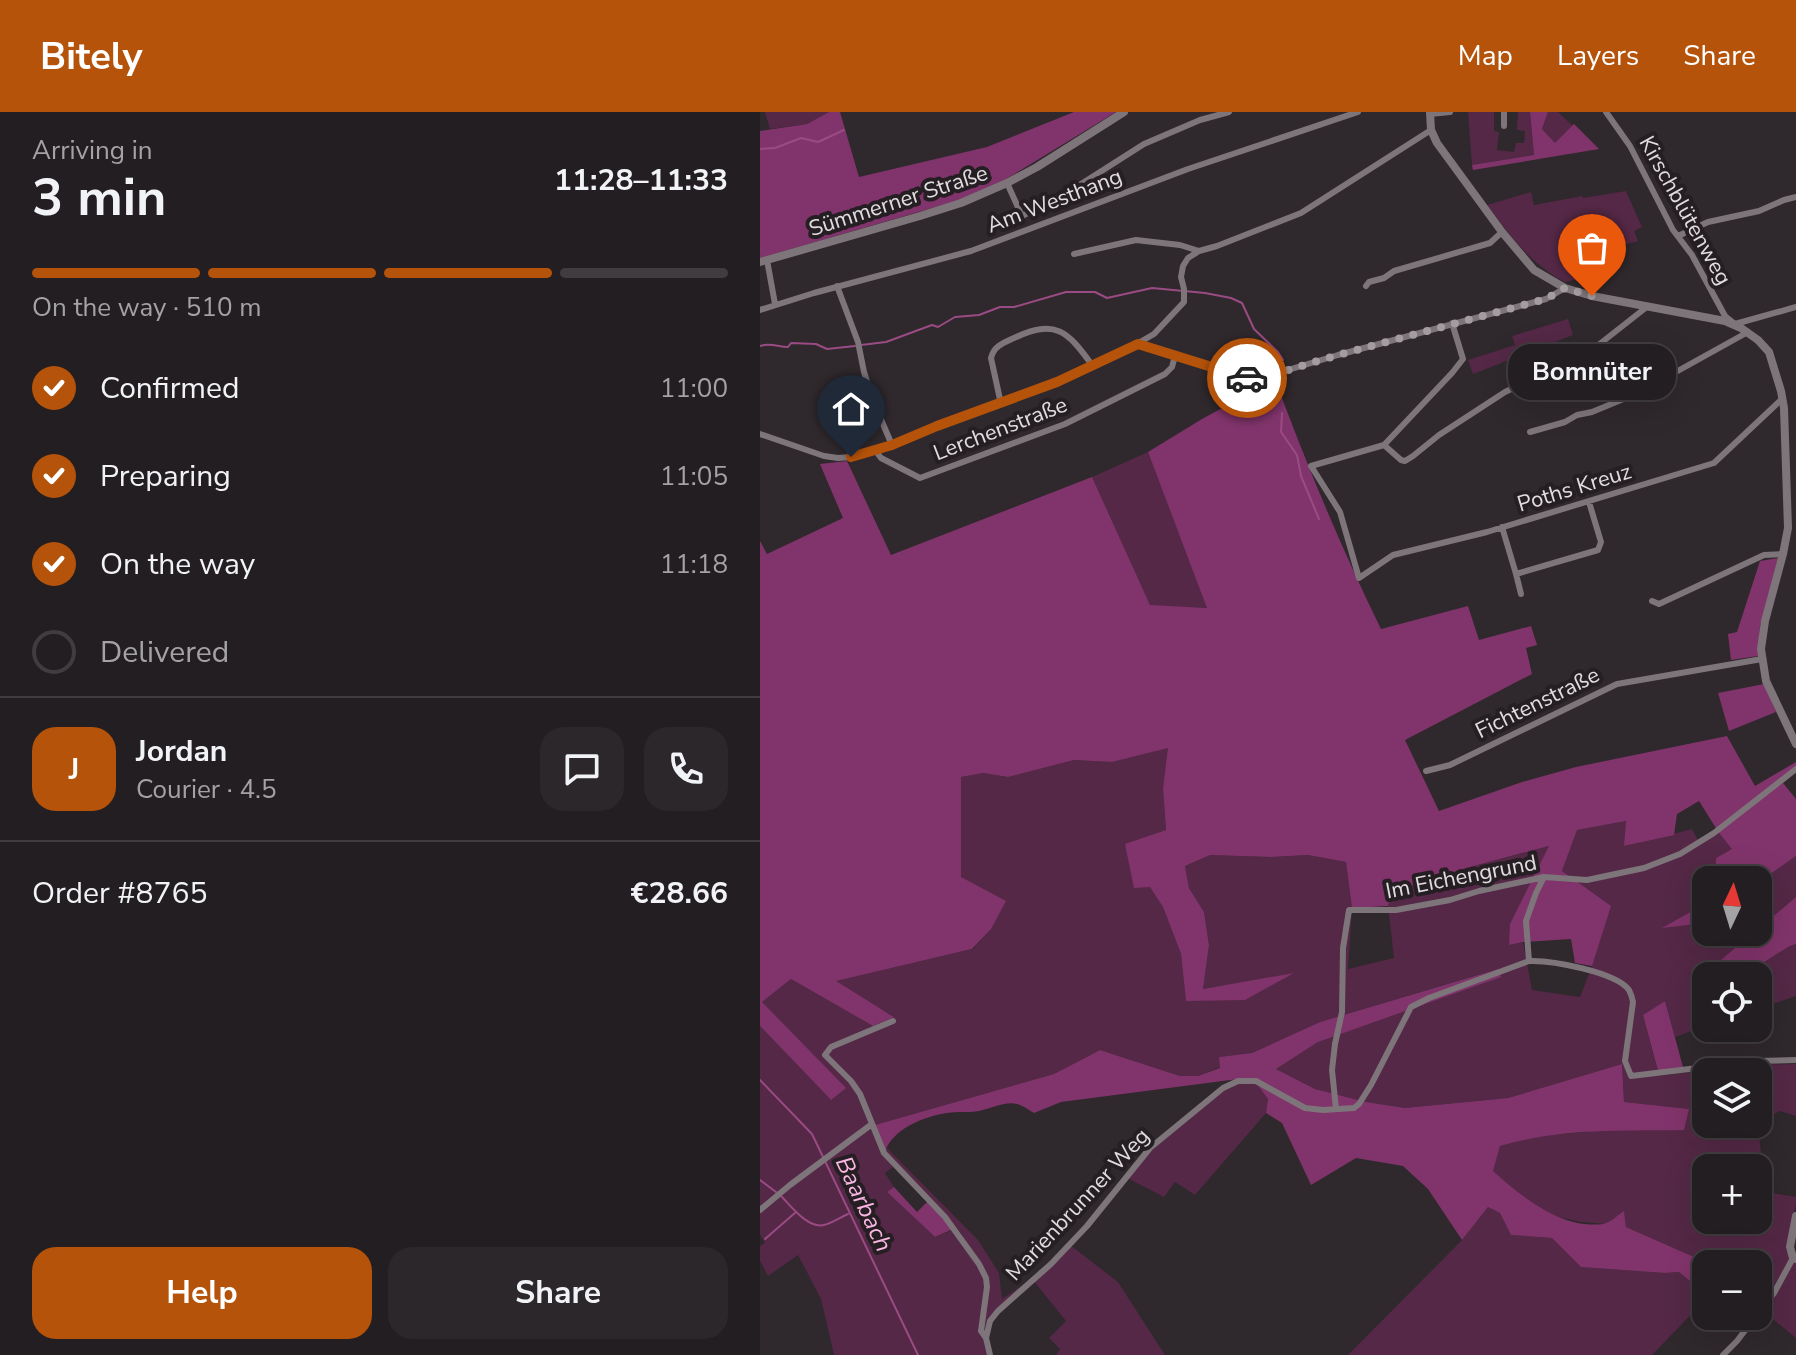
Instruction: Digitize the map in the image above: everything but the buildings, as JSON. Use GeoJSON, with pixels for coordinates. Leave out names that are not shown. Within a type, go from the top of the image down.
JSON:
{"type":"FeatureCollection","features":[{"type":"Feature","properties":{"kind":"street","name":"Sümmerner Straße"},"geometry":{"type":"LineString","coordinates":[[763,261],[961,203],[1047,161],[1124,112]]}},
{"type":"Feature","properties":{"kind":"street"},"geometry":{"type":"LineString","coordinates":[[1007,183],[1022,216],[1067,193],[1144,144],[1200,120],[1229,112]]}},
{"type":"Feature","properties":{"kind":"street","name":"Am Westhang"},"geometry":{"type":"LineString","coordinates":[[760,310],[983,246],[1188,169],[1358,112]]}},
{"type":"Feature","properties":{"kind":"street"},"geometry":{"type":"LineString","coordinates":[[1450,112],[1430,113],[1431,130],[1450,162],[1534,270],[1565,288],[1592,296],[1735,324],[1769,352],[1783,398],[1788,517],[1783,554],[1763,628],[1762,659],[1769,689],[1796,744]]}},
{"type":"Feature","properties":{"kind":"street"},"geometry":{"type":"LineString","coordinates":[[1504,112],[1504,126]]}},
{"type":"Feature","properties":{"kind":"street","name":"Kirschblütenweg"},"geometry":{"type":"LineString","coordinates":[[1610,113],[1673,230],[1692,255],[1725,316],[1735,324]]}},
{"type":"Feature","properties":{"kind":"street"},"geometry":{"type":"LineString","coordinates":[[760,434],[824,456],[851,457],[892,445],[1057,382],[1154,334],[1184,302],[1181,277],[1188,258],[1199,251],[1301,213],[1431,130]]}},
{"type":"Feature","properties":{"kind":"street"},"geometry":{"type":"LineString","coordinates":[[1678,236],[1708,222],[1759,211],[1796,197]]}},
{"type":"Feature","properties":{"kind":"street"},"geometry":{"type":"LineString","coordinates":[[1366,286],[1394,271],[1490,243],[1502,232]]}},
{"type":"Feature","properties":{"kind":"street"},"geometry":{"type":"LineString","coordinates":[[1074,254],[1136,240],[1180,245],[1199,251]]}},
{"type":"Feature","properties":{"kind":"street"},"geometry":{"type":"LineString","coordinates":[[763,261],[775,304]]}},
{"type":"Feature","properties":{"kind":"street"},"geometry":{"type":"LineString","coordinates":[[837,286],[858,342],[873,401],[892,445]]}},
{"type":"Feature","properties":{"kind":"street"},"geometry":{"type":"LineString","coordinates":[[1138,344],[1255,380],[1546,299],[1565,288]]}},
{"type":"Feature","properties":{"kind":"street"},"geometry":{"type":"LineString","coordinates":[[1452,323],[1463,359],[1384,445],[1405,461],[1505,392],[1592,350],[1648,306]]}},
{"type":"Feature","properties":{"kind":"street"},"geometry":{"type":"LineString","coordinates":[[1735,324],[1796,307]]}},
{"type":"Feature","properties":{"kind":"street"},"geometry":{"type":"LineString","coordinates":[[1001,404],[991,358],[993,351],[1031,330],[1045,328],[1074,340],[1092,365]]}},
{"type":"Feature","properties":{"kind":"street"},"geometry":{"type":"LineString","coordinates":[[1530,432],[1565,422],[1638,393],[1748,332]]}},
{"type":"Feature","properties":{"kind":"street","name":"Lerchenstraße"},"geometry":{"type":"LineString","coordinates":[[875,450],[881,458],[920,478],[1065,424],[1165,374],[1172,367],[1175,356]]}},
{"type":"Feature","properties":{"kind":"street","name":"Poths Kreuz"},"geometry":{"type":"LineString","coordinates":[[1384,445],[1311,466],[1340,512],[1359,578],[1393,555],[1502,527],[1714,463],[1783,398]]}},
{"type":"Feature","properties":{"kind":"street"},"geometry":{"type":"LineString","coordinates":[[1516,574],[1598,550],[1601,542],[1589,502]]}},
{"type":"Feature","properties":{"kind":"street"},"geometry":{"type":"LineString","coordinates":[[1502,527],[1521,594]]}},
{"type":"Feature","properties":{"kind":"street"},"geometry":{"type":"LineString","coordinates":[[1652,601],[1659,604],[1764,555],[1783,554]]}},
{"type":"Feature","properties":{"kind":"street","name":"Fichtenstraße"},"geometry":{"type":"LineString","coordinates":[[1426,771],[1450,765],[1617,684],[1762,659]]}},
{"type":"Feature","properties":{"kind":"street","name":"Im Eichengrund"},"geometry":{"type":"LineString","coordinates":[[1336,1109],[1332,1070],[1342,1012],[1343,948],[1349,910],[1396,910],[1544,877],[1587,880],[1644,868],[1680,854],[1714,833],[1796,769]]}},
{"type":"Feature","properties":{"kind":"street"},"geometry":{"type":"LineString","coordinates":[[1529,961],[1526,921],[1544,877]]}},
{"type":"Feature","properties":{"kind":"street"},"geometry":{"type":"LineString","coordinates":[[1336,1109],[1354,1108],[1359,1104],[1411,1007],[1529,961],[1541,960],[1591,970],[1627,987],[1633,1002],[1625,1061],[1631,1076],[1756,1061],[1796,1060]]}},
{"type":"Feature","properties":{"kind":"street"},"geometry":{"type":"LineString","coordinates":[[893,1021],[831,1047],[825,1055],[860,1094],[884,1153],[945,1217],[979,1264],[987,1287],[981,1331],[990,1355]]}},
{"type":"Feature","properties":{"kind":"street","name":"Marienbrunner Weg"},"geometry":{"type":"LineString","coordinates":[[986,1338],[990,1321],[998,1311],[1051,1264],[1087,1226],[1150,1148],[1223,1088],[1238,1081],[1256,1081],[1305,1108],[1336,1109]]}},
{"type":"Feature","properties":{"kind":"street"},"geometry":{"type":"LineString","coordinates":[[760,1210],[872,1124]]}},
{"type":"Feature","properties":{"kind":"street"},"geometry":{"type":"LineString","coordinates":[[1772,1296],[1794,1258],[1790,1247],[1796,1216]]}},
{"type":"Feature","properties":{"kind":"street"},"geometry":{"type":"LineString","coordinates":[[1723,1355],[1744,1330]]}},
{"type":"Feature","properties":{"kind":"shaded area"},"geometry":{"type":"Polygon","coordinates":[[[765,112],[829,112],[807,124],[770,129],[765,112]]]}},
{"type":"Feature","properties":{"kind":"shaded area"},"geometry":{"type":"Polygon","coordinates":[[[829,112],[840,112],[859,177],[987,147],[1074,112],[1116,112],[1006,179],[960,200],[760,258],[760,131],[807,124],[829,112]]]}},
{"type":"Feature","properties":{"kind":"shaded area"},"geometry":{"type":"Polygon","coordinates":[[[1468,112],[1494,112],[1494,131],[1499,132],[1497,150],[1514,152],[1516,143],[1524,143],[1525,131],[1517,130],[1518,112],[1530,112],[1534,155],[1472,165],[1468,112]]]}},
{"type":"Feature","properties":{"kind":"shaded area"},"geometry":{"type":"Polygon","coordinates":[[[1530,112],[1548,112],[1542,129],[1555,143],[1574,124],[1599,149],[1473,170],[1472,165],[1534,155],[1530,112]]]}},
{"type":"Feature","properties":{"kind":"shaded area"},"geometry":{"type":"Polygon","coordinates":[[[1548,112],[1558,112],[1573,126],[1555,144],[1542,129],[1548,112]]]}},
{"type":"Feature","properties":{"kind":"shaded area"},"geometry":{"type":"Polygon","coordinates":[[[1626,191],[1642,227],[1634,231],[1638,241],[1606,249],[1599,262],[1603,274],[1565,282],[1531,258],[1487,205],[1531,192],[1534,205],[1626,191]]]}},
{"type":"Feature","properties":{"kind":"shaded area"},"geometry":{"type":"Polygon","coordinates":[[[1568,319],[1573,335],[1473,374],[1468,360],[1515,345],[1512,336],[1568,319]]]}},
{"type":"Feature","properties":{"kind":"shaded area"},"geometry":{"type":"Polygon","coordinates":[[[1275,379],[1325,505],[1381,629],[1468,606],[1479,640],[1531,626],[1537,645],[1526,648],[1532,674],[1405,740],[1439,811],[1576,767],[1727,736],[1755,786],[1796,762],[1796,772],[1783,783],[1796,799],[1796,856],[1772,873],[1772,866],[1716,866],[1716,858],[1732,849],[1699,801],[1677,814],[1674,835],[1624,846],[1626,821],[1577,830],[1562,871],[1611,906],[1592,966],[1575,963],[1571,939],[1509,945],[1510,924],[1549,846],[1393,892],[1388,906],[1352,908],[1346,862],[1308,855],[1210,855],[1185,866],[1189,888],[1204,912],[1209,945],[1203,989],[1294,973],[1245,1000],[1186,1001],[1181,954],[1163,907],[1150,887],[1134,888],[1125,844],[1166,830],[1163,789],[1168,748],[1112,762],[1074,760],[1008,777],[983,773],[961,777],[961,877],[1006,901],[991,929],[972,949],[836,981],[894,1017],[873,1026],[791,979],[762,1002],[846,1088],[831,1100],[760,1026],[760,541],[767,554],[843,518],[820,464],[847,461],[891,555],[1092,477],[1150,605],[1207,608],[1148,452],[1275,379]]]}},
{"type":"Feature","properties":{"kind":"shaded area"},"geometry":{"type":"Polygon","coordinates":[[[1148,452],[1208,608],[1150,606],[1092,477],[1148,452]]]}},
{"type":"Feature","properties":{"kind":"shaded area"},"geometry":{"type":"Polygon","coordinates":[[[1778,558],[1760,626],[1758,656],[1731,660],[1728,634],[1737,632],[1760,561],[1778,558]]]}},
{"type":"Feature","properties":{"kind":"shaded area"},"geometry":{"type":"Polygon","coordinates":[[[1764,684],[1776,712],[1729,731],[1718,693],[1764,684]]]}},
{"type":"Feature","properties":{"kind":"shaded area"},"geometry":{"type":"Polygon","coordinates":[[[1169,747],[1163,789],[1166,830],[1125,845],[1163,907],[1181,954],[1186,1000],[1290,974],[1203,989],[1209,945],[1204,912],[1189,888],[1185,866],[1210,855],[1308,855],[1346,862],[1352,908],[1348,969],[1394,958],[1388,906],[1392,892],[1550,846],[1509,945],[1523,942],[1532,990],[1580,997],[1592,966],[1562,871],[1577,830],[1626,821],[1625,846],[1692,829],[1700,844],[1719,833],[1733,849],[1716,858],[1716,866],[1692,866],[1692,911],[1664,927],[1692,924],[1692,946],[1737,946],[1718,962],[1692,962],[1692,1031],[1675,1037],[1665,1001],[1643,1015],[1659,1076],[1692,1072],[1692,1138],[1759,1138],[1761,1154],[1692,1154],[1692,1234],[1772,1234],[1772,1193],[1796,1197],[1786,1250],[1796,1253],[1796,1338],[1772,1318],[1772,1250],[1692,1250],[1692,1256],[1626,1227],[1624,1212],[1606,1224],[1550,1215],[1492,1171],[1500,1146],[1530,1137],[1586,1132],[1688,1109],[1624,1102],[1622,1064],[1508,1098],[1405,1108],[1315,1089],[1276,1069],[1318,1042],[1497,969],[1320,1022],[1252,1053],[1219,1057],[1221,1067],[1198,1076],[1180,1076],[1100,1050],[1054,1074],[875,1125],[883,1155],[893,1167],[885,1173],[894,1187],[887,1192],[935,1237],[955,1229],[980,1262],[957,1228],[885,1152],[886,1147],[978,1240],[999,1273],[1002,1299],[1033,1278],[997,1310],[985,1335],[990,1355],[834,1355],[821,1299],[798,1255],[768,1276],[760,1261],[760,1246],[765,1243],[760,1234],[760,1026],[831,1100],[762,1002],[791,979],[873,1026],[893,1016],[834,981],[973,949],[991,929],[961,877],[961,777],[983,773],[1008,777],[1074,760],[1112,762],[1169,747]]]}},
{"type":"Feature","properties":{"kind":"shaded area"},"geometry":{"type":"Polygon","coordinates":[[[1796,856],[1796,897],[1772,917],[1772,873],[1796,856]]]}},
{"type":"Feature","properties":{"kind":"shaded area"},"geometry":{"type":"Polygon","coordinates":[[[1796,897],[1796,944],[1764,962],[1718,962],[1737,946],[1772,946],[1772,917],[1796,897]]]}},
{"type":"Feature","properties":{"kind":"shaded area"},"geometry":{"type":"Polygon","coordinates":[[[1692,911],[1692,924],[1662,928],[1692,911]]]}},
{"type":"Feature","properties":{"kind":"shaded area"},"geometry":{"type":"Polygon","coordinates":[[[1796,944],[1796,996],[1772,1004],[1772,962],[1763,962],[1796,944]]]}},
{"type":"Feature","properties":{"kind":"shaded area"},"geometry":{"type":"Polygon","coordinates":[[[1498,969],[1501,977],[1318,1042],[1276,1069],[1315,1089],[1405,1108],[1508,1098],[1622,1064],[1624,1102],[1689,1109],[1684,1130],[1591,1132],[1523,1140],[1500,1146],[1493,1171],[1529,1201],[1572,1221],[1603,1224],[1624,1211],[1626,1227],[1692,1256],[1692,1283],[1679,1272],[1581,1267],[1552,1238],[1511,1235],[1500,1213],[1488,1207],[1462,1240],[1428,1189],[1403,1166],[1356,1158],[1311,1185],[1282,1123],[1266,1113],[1268,1099],[1256,1083],[1238,1079],[1061,1102],[1034,1113],[1012,1103],[979,1111],[951,1112],[902,1130],[885,1152],[875,1125],[1054,1074],[1100,1050],[1180,1076],[1198,1076],[1220,1068],[1219,1057],[1252,1053],[1320,1022],[1498,969]]]}},
{"type":"Feature","properties":{"kind":"shaded area"},"geometry":{"type":"Polygon","coordinates":[[[1665,1001],[1683,1067],[1658,1071],[1643,1015],[1665,1001]]]}},
{"type":"Feature","properties":{"kind":"shaded area"},"geometry":{"type":"Polygon","coordinates":[[[1796,1064],[1796,1116],[1780,1111],[1772,1115],[1772,1065],[1796,1064]]]}},
{"type":"Feature","properties":{"kind":"shaded area"},"geometry":{"type":"Polygon","coordinates":[[[1256,1083],[1268,1099],[1266,1113],[1195,1195],[1175,1182],[1164,1197],[1127,1178],[1149,1152],[1224,1090],[1237,1084],[1256,1083]]]}},
{"type":"Feature","properties":{"kind":"shaded area"},"geometry":{"type":"Polygon","coordinates":[[[894,1187],[917,1212],[928,1201],[953,1229],[935,1237],[887,1192],[894,1187]]]}},
{"type":"Feature","properties":{"kind":"shaded area"},"geometry":{"type":"Polygon","coordinates":[[[1488,1207],[1500,1213],[1511,1235],[1552,1238],[1581,1267],[1679,1272],[1692,1283],[1692,1314],[1652,1355],[1348,1355],[1462,1240],[1488,1207]]]}},
{"type":"Feature","properties":{"kind":"shaded area"},"geometry":{"type":"Polygon","coordinates":[[[1070,1245],[1118,1282],[1165,1355],[1056,1355],[1060,1349],[1049,1338],[1066,1321],[1033,1280],[1070,1245]]]}},
{"type":"Feature","properties":{"kind":"waterway"},"geometry":{"type":"LineString","coordinates":[[760,149],[775,148],[801,138],[818,142],[844,130]]}},
{"type":"Feature","properties":{"kind":"waterway"},"geometry":{"type":"LineString","coordinates":[[861,345],[886,342],[932,325],[938,327],[955,317],[979,315],[1066,292],[1095,292],[1107,298],[1152,288],[1205,293],[1242,303],[1254,329],[1283,360]]}},
{"type":"Feature","properties":{"kind":"waterway"},"geometry":{"type":"LineString","coordinates":[[760,346],[788,347],[791,343],[816,344],[827,349],[855,346]]}},
{"type":"Feature","properties":{"kind":"waterway"},"geometry":{"type":"LineString","coordinates":[[1282,413],[1281,432],[1297,455],[1301,476],[1319,519]]}},
{"type":"Feature","properties":{"kind":"waterway","name":"Baarbach"},"geometry":{"type":"LineString","coordinates":[[760,1080],[812,1134],[918,1355]]}},
{"type":"Feature","properties":{"kind":"waterway"},"geometry":{"type":"LineString","coordinates":[[760,1180],[776,1192]]}},
{"type":"Feature","properties":{"kind":"waterway"},"geometry":{"type":"LineString","coordinates":[[781,1196],[812,1224],[827,1224],[848,1214]]}},
{"type":"Feature","properties":{"kind":"waterway"},"geometry":{"type":"LineString","coordinates":[[765,1239],[796,1212]]}},
{"type":"Feature","properties":{"kind":"way so far"},"geometry":{"type":"LineString","coordinates":[[1247,378],[1255,380],[1546,299],[1565,288],[1592,296]]}},
{"type":"Feature","properties":{"kind":"place","name":"Bomnüter"},"geometry":{"type":"Point","coordinates":[1592,296]}},
{"type":"Feature","properties":{"kind":"route"},"geometry":{"type":"LineString","coordinates":[[851,457],[892,445],[1057,382],[1138,344],[1247,378]]}}]}
